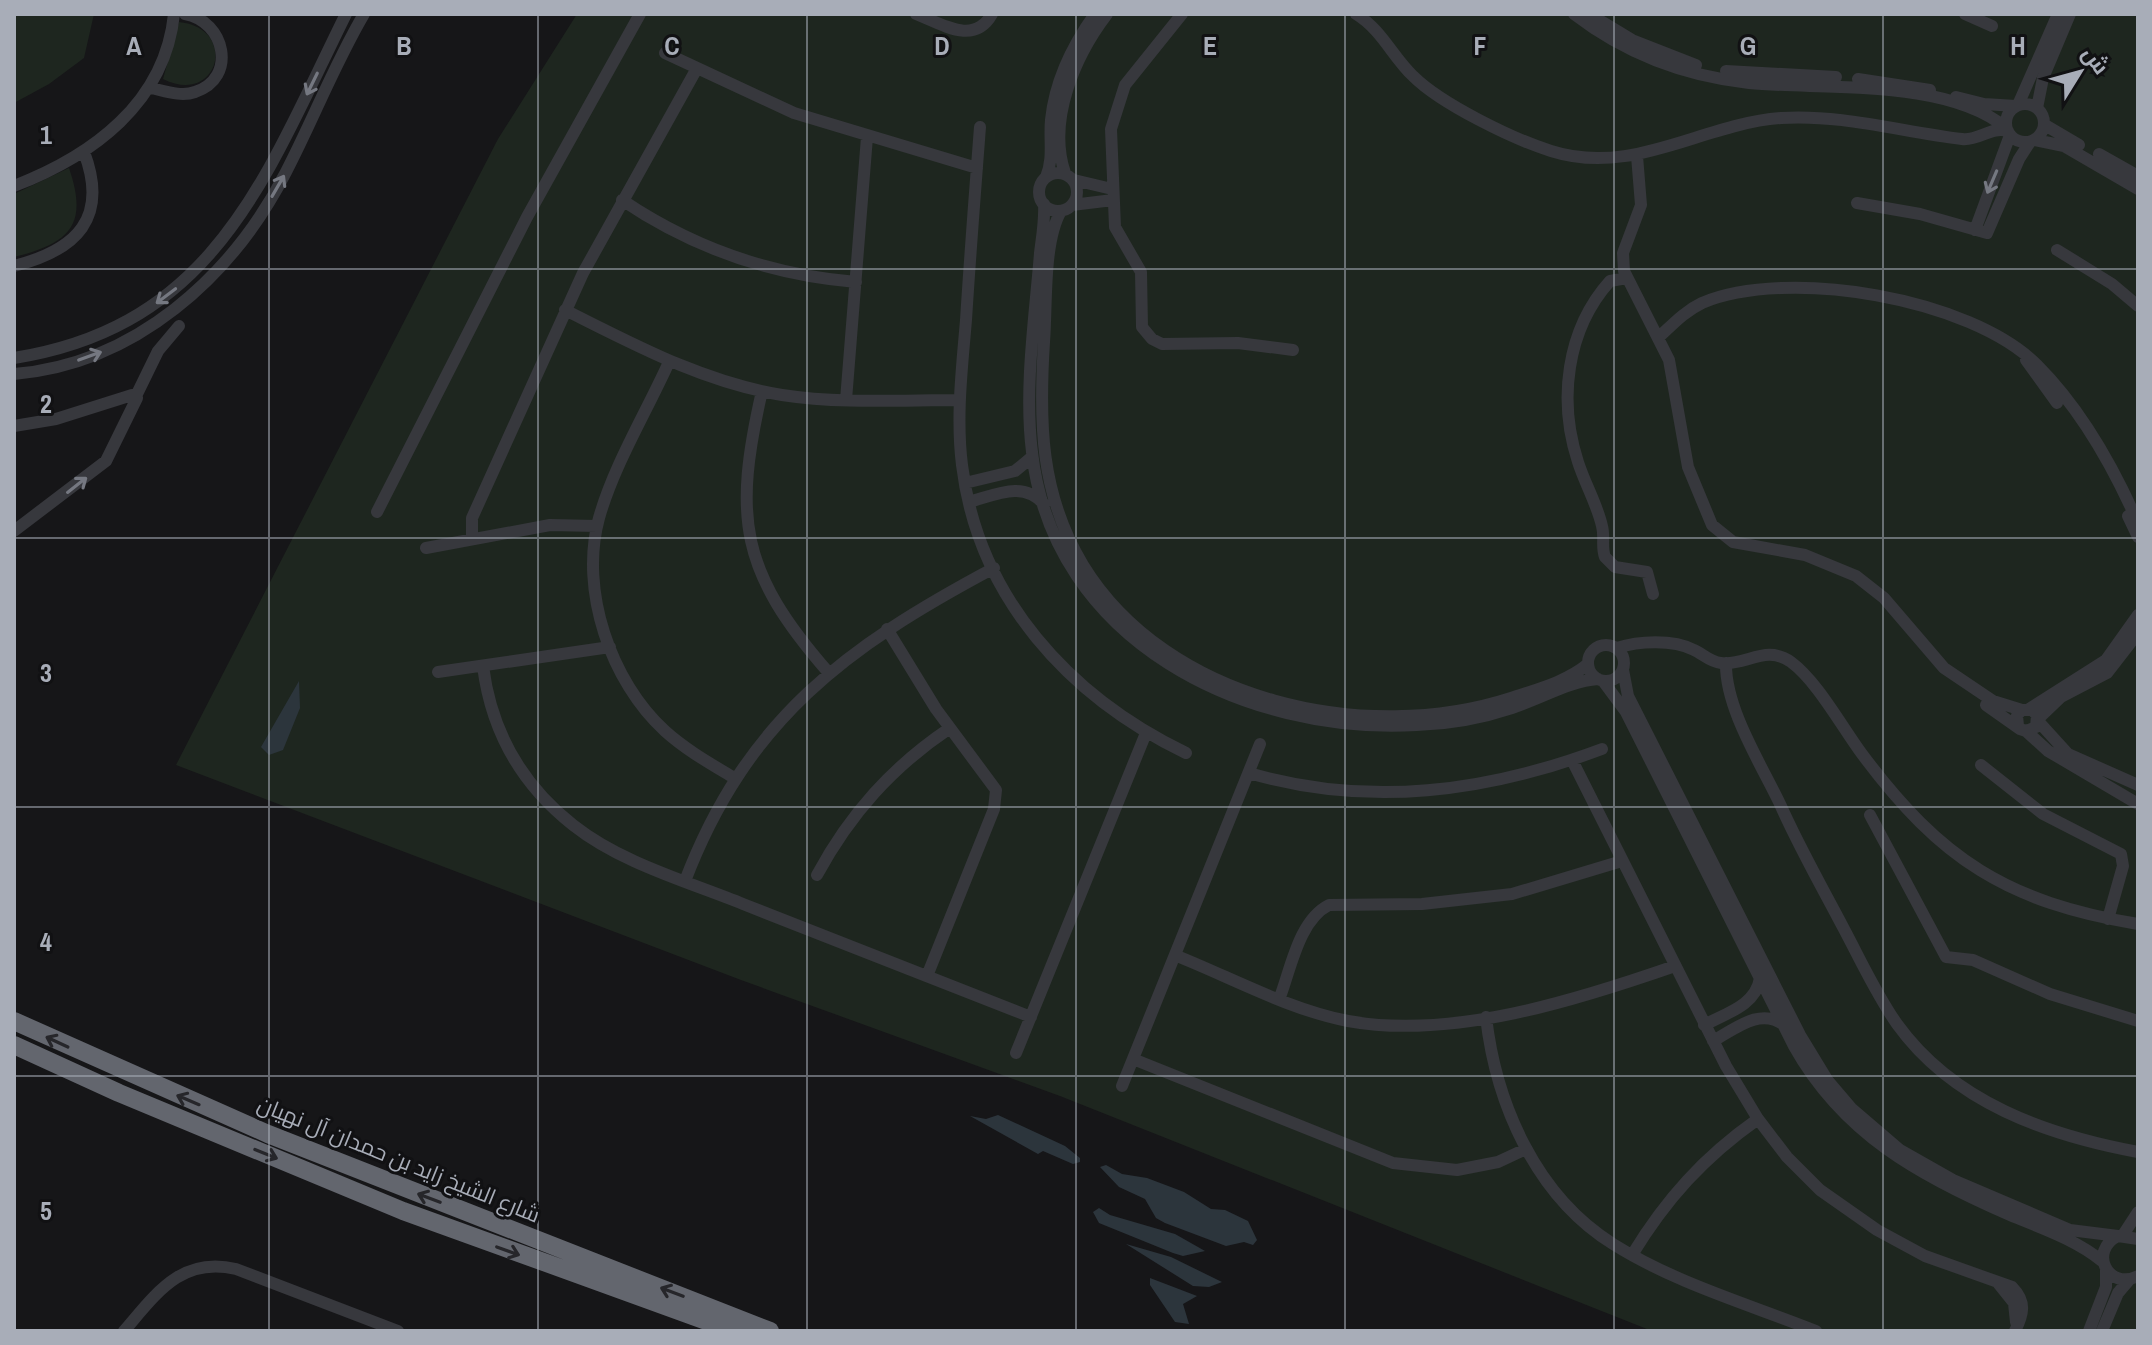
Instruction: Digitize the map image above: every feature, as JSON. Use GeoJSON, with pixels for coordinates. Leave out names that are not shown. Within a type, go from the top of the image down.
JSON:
{"type":"FeatureCollection","features":[{"type":"Feature","properties":{"kind":"highway","name":"شارع الشيخ زايد بن حمدان آل نهيان"},"geometry":{"type":"LineString","coordinates":[[14,1021],[102,1062],[338,1162],[770,1331]]}},
{"type":"Feature","properties":{"kind":"highway","name":"شارع الشيخ زايد بن حمدان آل نهيان"},"geometry":{"type":"LineString","coordinates":[[14,1045],[91,1081],[403,1211],[734,1331]]}},
{"type":"Feature","properties":{"kind":"street"},"geometry":{"type":"LineString","coordinates":[[14,186],[84,152],[125,118],[151,88],[165,57],[174,14]]}},
{"type":"Feature","properties":{"kind":"street"},"geometry":{"type":"LineString","coordinates":[[151,88],[174,93],[195,92],[218,72],[222,52],[216,32],[200,18],[185,14]]}},
{"type":"Feature","properties":{"kind":"street"},"geometry":{"type":"LineString","coordinates":[[14,358],[73,345],[118,326],[169,294],[206,261],[263,181],[346,14]]}},
{"type":"Feature","properties":{"kind":"street"},"geometry":{"type":"LineString","coordinates":[[14,374],[76,361],[133,337],[185,301],[216,273],[244,240],[278,187],[364,14]]}},
{"type":"Feature","properties":{"kind":"street"},"geometry":{"type":"LineString","coordinates":[[377,512],[527,217],[640,14]]}},
{"type":"Feature","properties":{"kind":"street"},"geometry":{"type":"LineString","coordinates":[[916,14],[968,32],[983,27],[992,14]]}},
{"type":"Feature","properties":{"kind":"street"},"geometry":{"type":"LineString","coordinates":[[1095,14],[1061,75],[1051,117],[1051,159],[1039,190],[1044,204],[1030,418],[1032,457],[1044,504],[1076,571],[1098,604],[1128,636],[1179,671],[1271,709],[1356,725],[1422,725],[1489,714],[1601,680],[1617,678],[1624,667],[1651,645]]}},
{"type":"Feature","properties":{"kind":"street"},"geometry":{"type":"LineString","coordinates":[[1107,14],[1086,47],[1067,90],[1061,135],[1069,177],[1078,193],[1067,208],[1051,251],[1040,402],[1045,470],[1063,526],[1084,567],[1106,597],[1146,637],[1183,660],[1242,688],[1300,706],[1362,716],[1423,716],[1468,710],[1558,682],[1588,664],[1598,647],[1682,645],[1711,661],[1726,663],[1764,654],[1790,661],[1896,799],[1938,842],[1980,870],[2028,895],[2084,916],[2138,924]]}},
{"type":"Feature","properties":{"kind":"street"},"geometry":{"type":"LineString","coordinates":[[1182,14],[1129,78],[1117,100],[1111,129],[1118,234],[1141,272],[1141,322],[1152,339],[1168,344],[1227,342],[1293,350]]}},
{"type":"Feature","properties":{"kind":"street"},"geometry":{"type":"LineString","coordinates":[[1356,14],[1381,34],[1418,82],[1450,103],[1556,152],[1597,159],[1637,156],[1740,124],[1782,118],[1849,121],[1965,139],[1997,129],[2008,131]]}},
{"type":"Feature","properties":{"kind":"street"},"geometry":{"type":"LineString","coordinates":[[1574,14],[1632,51],[1683,70],[1753,83],[1839,85],[1896,92],[1983,114],[2019,142],[2064,146],[2138,189]]}},
{"type":"Feature","properties":{"kind":"street"},"geometry":{"type":"LineString","coordinates":[[1589,14],[1649,49],[1717,70],[1883,81],[1984,104],[2037,108]]}},
{"type":"Feature","properties":{"kind":"street"},"geometry":{"type":"LineString","coordinates":[[1981,231],[2008,131],[2009,113],[2017,106],[2058,14]]}},
{"type":"Feature","properties":{"kind":"street"},"geometry":{"type":"LineString","coordinates":[[2070,14],[2043,78],[2037,108],[2045,125],[2138,176]]}},
{"type":"Feature","properties":{"kind":"street"},"geometry":{"type":"LineString","coordinates":[[1967,15],[1992,26]]}},
{"type":"Feature","properties":{"kind":"street"},"geometry":{"type":"LineString","coordinates":[[665,53],[794,113],[977,168]]}},
{"type":"Feature","properties":{"kind":"street"},"geometry":{"type":"LineString","coordinates":[[472,539],[473,515],[565,310],[622,200],[696,70]]}},
{"type":"Feature","properties":{"kind":"street"},"geometry":{"type":"LineString","coordinates":[[1981,231],[2021,155],[2045,125]]}},
{"type":"Feature","properties":{"kind":"street"},"geometry":{"type":"LineString","coordinates":[[980,127],[960,400],[969,502],[994,568],[1022,619],[1064,671],[1106,707],[1146,733],[1186,753]]}},
{"type":"Feature","properties":{"kind":"street"},"geometry":{"type":"LineString","coordinates":[[846,400],[867,137]]}},
{"type":"Feature","properties":{"kind":"street"},"geometry":{"type":"LineString","coordinates":[[14,266],[59,249],[84,226],[94,194],[84,152]]}},
{"type":"Feature","properties":{"kind":"street"},"geometry":{"type":"LineString","coordinates":[[1637,156],[1641,205],[1623,253],[1627,278],[1671,365],[1688,467],[1704,511],[1716,531],[1737,543],[1805,555],[1856,576],[1884,598],[1944,668],[1993,701],[2026,709],[2068,754],[2138,785]]}},
{"type":"Feature","properties":{"kind":"street"},"geometry":{"type":"LineString","coordinates":[[1046,177],[1069,177],[1113,195]]}},
{"type":"Feature","properties":{"kind":"street"},"geometry":{"type":"LineString","coordinates":[[1044,204],[1067,208],[1113,195]]}},
{"type":"Feature","properties":{"kind":"street"},"geometry":{"type":"LineString","coordinates":[[622,200],[681,235],[743,261],[799,275],[856,282]]}},
{"type":"Feature","properties":{"kind":"street"},"geometry":{"type":"LineString","coordinates":[[1857,203],[1910,212],[1981,231]]}},
{"type":"Feature","properties":{"kind":"street"},"geometry":{"type":"LineString","coordinates":[[2057,250],[2112,284],[2138,306]]}},
{"type":"Feature","properties":{"kind":"street"},"geometry":{"type":"LineString","coordinates":[[1627,278],[1615,278],[1606,285],[1576,336],[1568,378],[1568,410],[1578,463],[1602,524],[1605,557],[1615,567],[1647,572],[1653,594]]}},
{"type":"Feature","properties":{"kind":"street"},"geometry":{"type":"LineString","coordinates":[[2138,531],[2101,461],[2034,375],[2024,357],[1984,329],[1940,310],[1886,297],[1819,290],[1748,292],[1710,300],[1689,310],[1661,342],[1683,475],[1698,515],[1712,536],[1732,549],[1809,564],[1860,586],[1886,607],[1935,669],[2022,729],[2048,751],[2138,804]]}},
{"type":"Feature","properties":{"kind":"street"},"geometry":{"type":"LineString","coordinates":[[565,310],[669,362],[762,391],[846,400],[960,400]]}},
{"type":"Feature","properties":{"kind":"street"},"geometry":{"type":"LineString","coordinates":[[14,531],[106,461],[127,423],[136,396],[158,351],[179,326]]}},
{"type":"Feature","properties":{"kind":"street"},"geometry":{"type":"LineString","coordinates":[[669,362],[604,502],[597,526],[594,579],[610,647],[634,694],[655,721],[689,750],[736,779]]}},
{"type":"Feature","properties":{"kind":"street"},"geometry":{"type":"LineString","coordinates":[[762,391],[745,481],[751,543],[782,614],[828,672]]}},
{"type":"Feature","properties":{"kind":"street"},"geometry":{"type":"LineString","coordinates":[[14,426],[56,419],[136,396]]}},
{"type":"Feature","properties":{"kind":"street"},"geometry":{"type":"LineString","coordinates":[[109,403],[127,423]]}},
{"type":"Feature","properties":{"kind":"street"},"geometry":{"type":"LineString","coordinates":[[965,483],[1015,471],[1032,457]]}},
{"type":"Feature","properties":{"kind":"street"},"geometry":{"type":"LineString","coordinates":[[995,477],[999,494]]}},
{"type":"Feature","properties":{"kind":"street"},"geometry":{"type":"LineString","coordinates":[[969,502],[1025,491],[1044,504]]}},
{"type":"Feature","properties":{"kind":"street"},"geometry":{"type":"LineString","coordinates":[[426,548],[562,524],[597,526]]}},
{"type":"Feature","properties":{"kind":"street"},"geometry":{"type":"LineString","coordinates":[[685,881],[706,832],[736,779],[776,723],[828,672],[887,629],[994,568]]}},
{"type":"Feature","properties":{"kind":"street"},"geometry":{"type":"LineString","coordinates":[[2022,729],[2016,719],[2026,709],[2097,668],[2119,645],[2138,615]]}},
{"type":"Feature","properties":{"kind":"street"},"geometry":{"type":"LineString","coordinates":[[887,629],[950,728],[990,777],[996,790],[996,803],[927,976]]}},
{"type":"Feature","properties":{"kind":"street"},"geometry":{"type":"LineString","coordinates":[[2022,729],[2033,730],[2038,720],[2061,697],[2107,673],[2138,633]]}},
{"type":"Feature","properties":{"kind":"street"},"geometry":{"type":"LineString","coordinates":[[438,672],[610,647]]}},
{"type":"Feature","properties":{"kind":"street"},"geometry":{"type":"LineString","coordinates":[[1617,648],[1624,667],[1628,696],[1786,1008],[1818,1066],[1839,1095],[1887,1141],[1953,1180],[2070,1230],[2094,1236],[2120,1235],[2138,1239]]}},
{"type":"Feature","properties":{"kind":"street"},"geometry":{"type":"LineString","coordinates":[[1726,663],[1730,696],[1789,824],[1880,997],[1909,1039],[1935,1065],[2002,1110],[2055,1133],[2138,1152]]}},
{"type":"Feature","properties":{"kind":"street"},"geometry":{"type":"LineString","coordinates":[[1588,664],[1626,712],[1801,1059],[1828,1098],[1878,1146],[1929,1179],[2080,1246],[2114,1278],[2134,1278]]}},
{"type":"Feature","properties":{"kind":"street"},"geometry":{"type":"LineString","coordinates":[[483,666],[488,701],[499,733],[515,762],[546,800],[600,844],[685,881],[1031,1017]]}},
{"type":"Feature","properties":{"kind":"street"},"geometry":{"type":"LineString","coordinates":[[817,875],[839,837],[873,792],[914,754],[950,728]]}},
{"type":"Feature","properties":{"kind":"street"},"geometry":{"type":"LineString","coordinates":[[1016,1053],[1146,733]]}},
{"type":"Feature","properties":{"kind":"street"},"geometry":{"type":"LineString","coordinates":[[1122,1086],[1260,744]]}},
{"type":"Feature","properties":{"kind":"street"},"geometry":{"type":"LineString","coordinates":[[1249,773],[1334,792],[1385,794],[1468,788],[1602,749]]}},
{"type":"Feature","properties":{"kind":"street"},"geometry":{"type":"LineString","coordinates":[[1572,760],[1704,1025],[1758,1119],[1804,1175],[1846,1211],[1925,1256],[1998,1283],[2014,1303],[2016,1329]]}},
{"type":"Feature","properties":{"kind":"street"},"geometry":{"type":"LineString","coordinates":[[1981,765],[2043,814],[2121,854],[2123,866],[2108,919]]}},
{"type":"Feature","properties":{"kind":"street"},"geometry":{"type":"LineString","coordinates":[[1870,815],[1946,957],[1973,960],[2050,994],[2138,1021]]}},
{"type":"Feature","properties":{"kind":"street"},"geometry":{"type":"LineString","coordinates":[[1280,997],[1312,917],[1329,905],[1422,904],[1497,896],[1540,888],[1622,861]]}},
{"type":"Feature","properties":{"kind":"street"},"geometry":{"type":"LineString","coordinates":[[1177,956],[1316,1012],[1361,1023],[1409,1024],[1486,1017],[1595,993],[1675,966]]}},
{"type":"Feature","properties":{"kind":"street"},"geometry":{"type":"LineString","coordinates":[[1704,1025],[1749,1000],[1757,992],[1760,978]]}},
{"type":"Feature","properties":{"kind":"street"},"geometry":{"type":"LineString","coordinates":[[1486,1017],[1502,1094],[1526,1149],[1550,1184],[1586,1224],[1632,1255],[1816,1331]]}},
{"type":"Feature","properties":{"kind":"street"},"geometry":{"type":"LineString","coordinates":[[1713,1041],[1756,1018],[1768,1017],[1784,1025]]}},
{"type":"Feature","properties":{"kind":"street"},"geometry":{"type":"LineString","coordinates":[[1133,1059],[1393,1163],[1457,1170],[1498,1162],[1526,1149]]}},
{"type":"Feature","properties":{"kind":"street"},"geometry":{"type":"LineString","coordinates":[[1632,1255],[1677,1189],[1726,1142],[1758,1119]]}},
{"type":"Feature","properties":{"kind":"street"},"geometry":{"type":"LineString","coordinates":[[2089,1331],[2106,1287],[2105,1245],[2120,1235],[2138,1212]]}},
{"type":"Feature","properties":{"kind":"street"},"geometry":{"type":"LineString","coordinates":[[124,1331],[169,1280],[183,1272],[213,1266],[236,1269],[398,1331]]}},
{"type":"Feature","properties":{"kind":"street"},"geometry":{"type":"LineString","coordinates":[[2102,1331],[2118,1293],[2134,1278]]}},
{"type":"Feature","properties":{"kind":"shaded area"},"geometry":{"type":"Polygon","coordinates":[[[14,14],[94,14],[84,58],[49,84],[14,103],[14,14]]]}},
{"type":"Feature","properties":{"kind":"shaded area"},"geometry":{"type":"Polygon","coordinates":[[[577,14],[2138,14],[2138,1331],[1652,1331],[1060,1096],[741,980],[176,765],[498,139],[577,14]]]}},
{"type":"Feature","properties":{"kind":"shaded area"},"geometry":{"type":"Polygon","coordinates":[[[179,22],[198,27],[210,37],[215,50],[214,63],[208,75],[198,83],[182,85],[163,79],[179,22]]]}},
{"type":"Feature","properties":{"kind":"shaded area"},"geometry":{"type":"Polygon","coordinates":[[[69,168],[77,204],[70,229],[49,245],[14,257],[14,194],[69,168]]]}},
{"type":"Feature","properties":{"kind":"shaded area"},"geometry":{"type":"Polygon","coordinates":[[[299,681],[300,708],[283,750],[269,755],[261,747],[299,681]]]}},
{"type":"Feature","properties":{"kind":"shaded area"},"geometry":{"type":"Polygon","coordinates":[[[998,1115],[1065,1146],[1080,1158],[1080,1162],[1073,1164],[1043,1151],[1038,1154],[970,1116],[986,1119],[998,1115]]]}},
{"type":"Feature","properties":{"kind":"shaded area"},"geometry":{"type":"Polygon","coordinates":[[[1106,1165],[1122,1174],[1147,1178],[1184,1192],[1211,1209],[1225,1210],[1248,1221],[1257,1240],[1253,1245],[1244,1242],[1226,1246],[1165,1223],[1156,1218],[1145,1199],[1119,1187],[1100,1167],[1106,1165]]]}},
{"type":"Feature","properties":{"kind":"shaded area"},"geometry":{"type":"Polygon","coordinates":[[[1099,1208],[1110,1215],[1175,1234],[1205,1251],[1183,1256],[1099,1223],[1093,1212],[1099,1208]]]}},
{"type":"Feature","properties":{"kind":"shaded area"},"geometry":{"type":"Polygon","coordinates":[[[1126,1244],[1171,1257],[1222,1282],[1209,1287],[1193,1286],[1126,1244]]]}},
{"type":"Feature","properties":{"kind":"shaded area"},"geometry":{"type":"Polygon","coordinates":[[[1150,1278],[1197,1296],[1183,1304],[1189,1324],[1175,1322],[1150,1285],[1150,1278]]]}}]}
